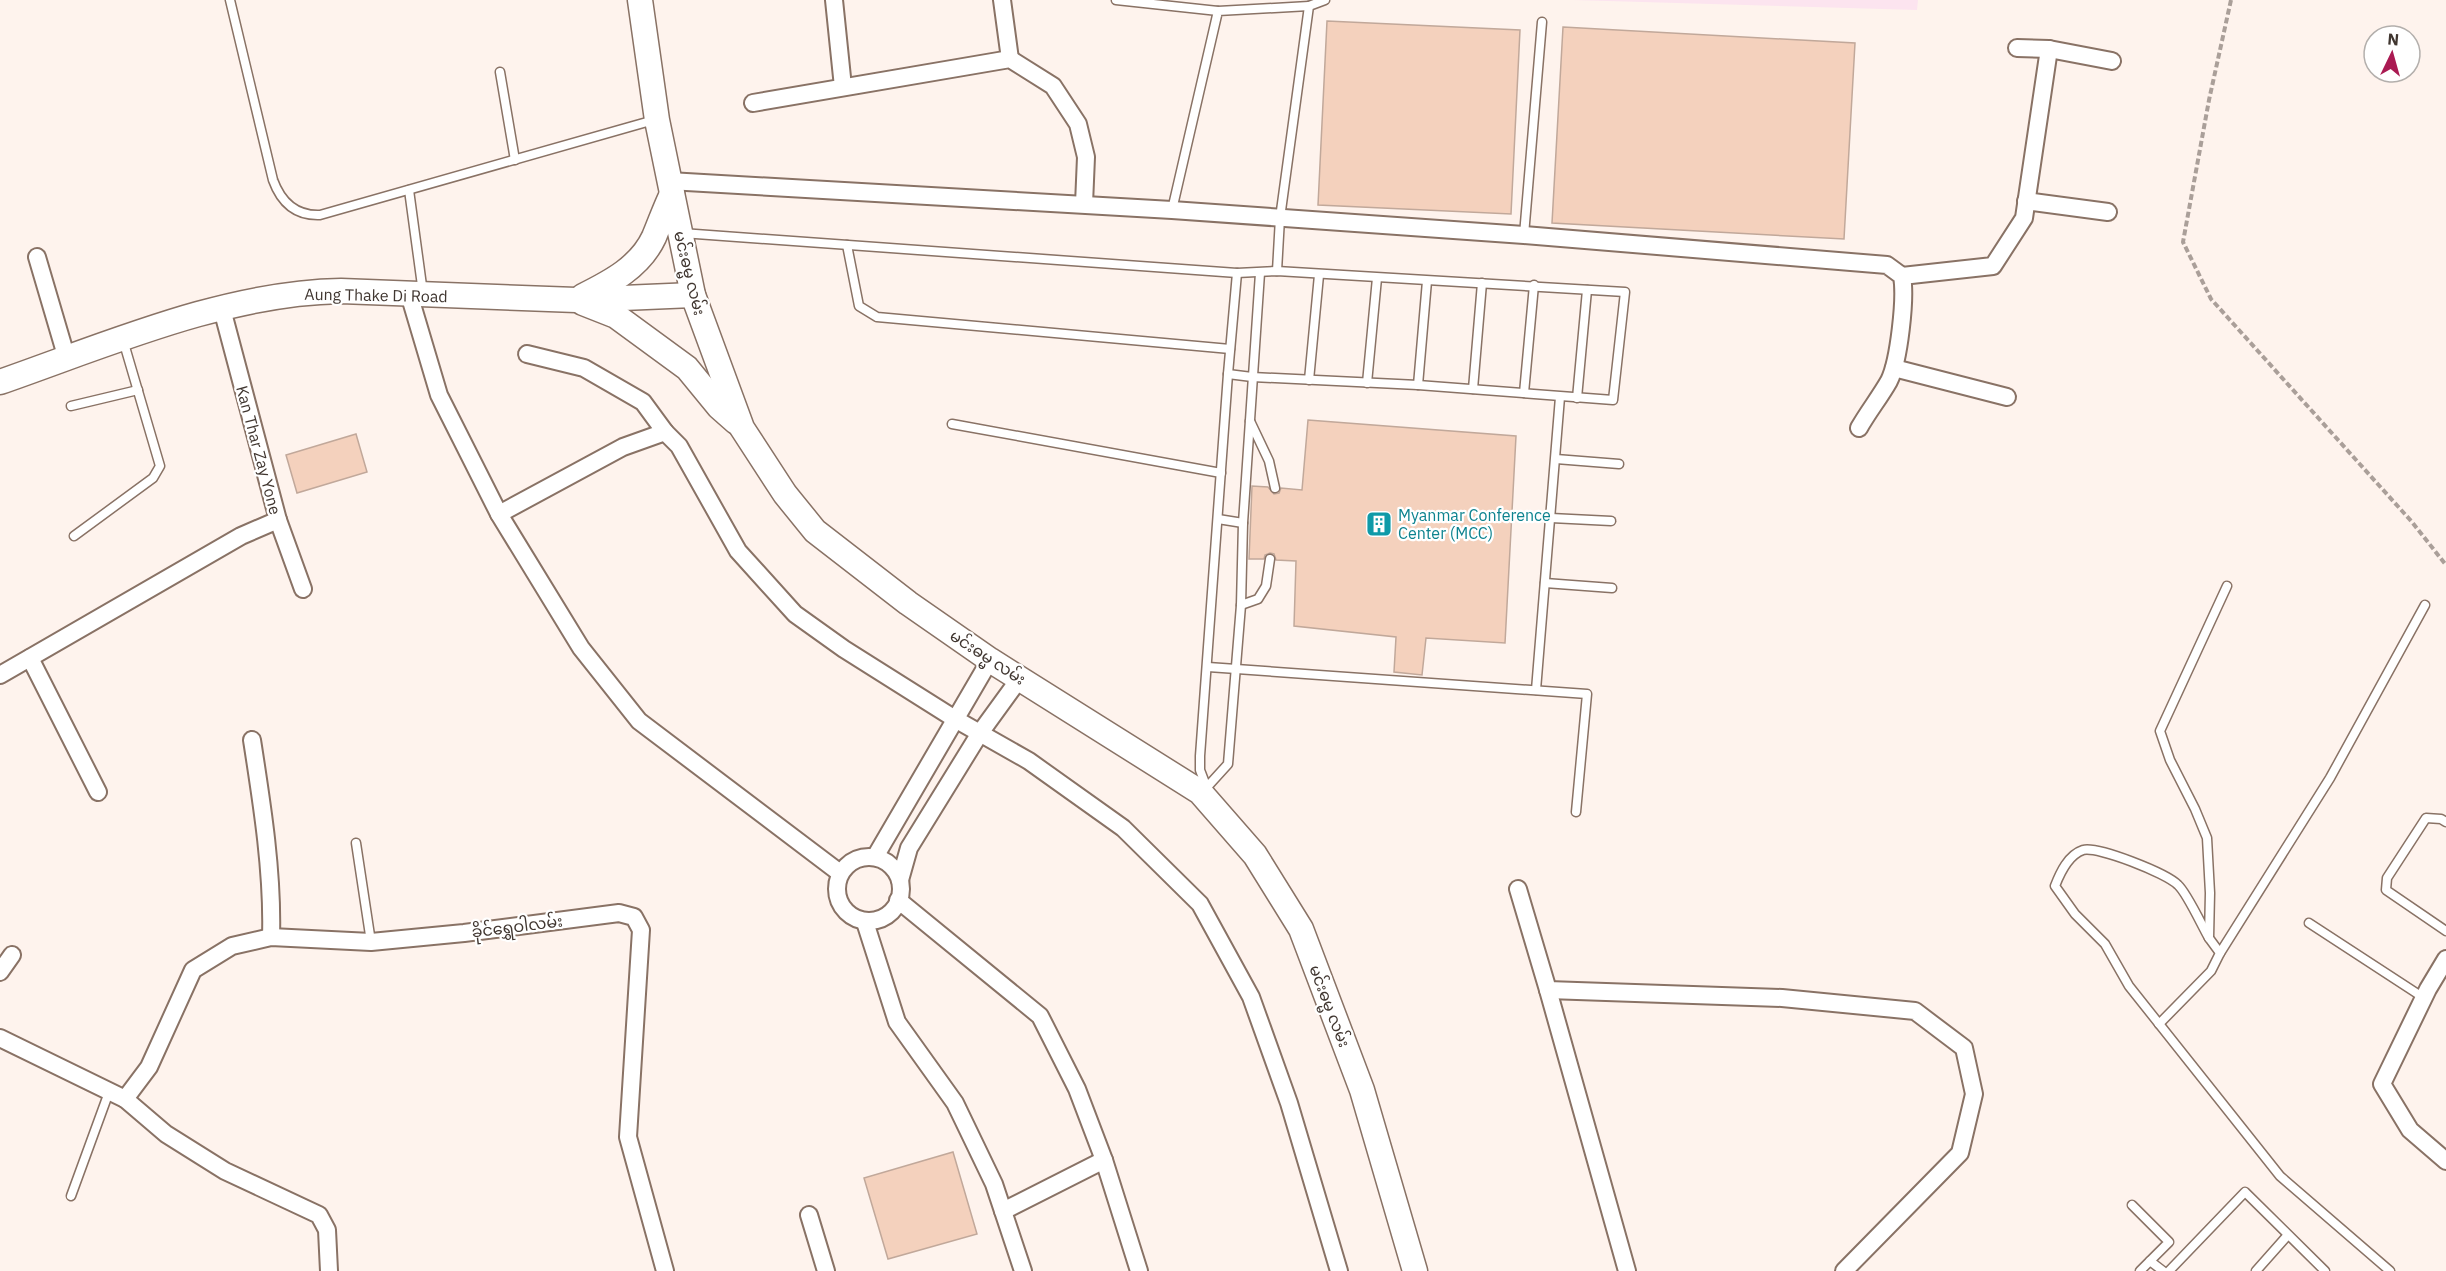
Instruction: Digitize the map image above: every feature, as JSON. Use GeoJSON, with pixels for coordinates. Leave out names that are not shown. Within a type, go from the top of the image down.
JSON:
{"type":"FeatureCollection","features":[{"type":"Feature","properties":{"kind":"main road","name":"မင်းဓမ္မ လမ်း"},"geometry":{"type":"LineString","coordinates":[[640,0],[657,120],[693,295],[742,428],[785,494],[815,531],[908,603],[990,660],[1200,792],[1209,795],[1254,855],[1301,929],[1362,1090],[1415,1271]]}},
{"type":"Feature","properties":{"kind":"main road"},"geometry":{"type":"LineString","coordinates":[[576,300],[612,282],[645,253],[670,188]]}},
{"type":"Feature","properties":{"kind":"main road","name":"Aung Thake Di Road"},"geometry":{"type":"LineString","coordinates":[[0,382],[123,339],[222,309],[306,292],[576,300],[693,295]]}},
{"type":"Feature","properties":{"kind":"main road"},"geometry":{"type":"LineString","coordinates":[[576,300],[616,316],[687,368],[720,407],[742,428]]}},
{"type":"Feature","properties":{"kind":"street"},"geometry":{"type":"LineString","coordinates":[[834,0],[843,87]]}},
{"type":"Feature","properties":{"kind":"street"},"geometry":{"type":"LineString","coordinates":[[1002,0],[1010,59]]}},
{"type":"Feature","properties":{"kind":"street"},"geometry":{"type":"LineString","coordinates":[[2017,48],[2049,49],[2112,61]]}},
{"type":"Feature","properties":{"kind":"street"},"geometry":{"type":"LineString","coordinates":[[670,188],[1084,204],[1524,235],[1887,266],[1902,276],[1993,266],[2024,218],[2049,49]]}},
{"type":"Feature","properties":{"kind":"street"},"geometry":{"type":"LineString","coordinates":[[753,103],[1010,59],[1053,86],[1078,124],[1086,157],[1084,204]]}},
{"type":"Feature","properties":{"kind":"street"},"geometry":{"type":"LineString","coordinates":[[2026,201],[2109,212]]}},
{"type":"Feature","properties":{"kind":"street"},"geometry":{"type":"LineString","coordinates":[[38,257],[67,359]]}},
{"type":"Feature","properties":{"kind":"street"},"geometry":{"type":"LineString","coordinates":[[1859,428],[1894,368],[1905,290],[1902,276]]}},
{"type":"Feature","properties":{"kind":"street"},"geometry":{"type":"LineString","coordinates":[[416,294],[439,395],[499,514],[580,648],[639,721],[840,873]]}},
{"type":"Feature","properties":{"kind":"street","name":"Kan Thar Zay Yone"},"geometry":{"type":"LineString","coordinates":[[222,309],[278,520],[303,589]]}},
{"type":"Feature","properties":{"kind":"street"},"geometry":{"type":"LineString","coordinates":[[528,354],[584,368],[644,402],[665,432],[679,446],[738,551],[795,614],[955,719],[1029,761],[1123,828],[1200,904],[1251,997],[1289,1103],[1339,1271]]}},
{"type":"Feature","properties":{"kind":"street"},"geometry":{"type":"LineString","coordinates":[[1894,368],[2007,397]]}},
{"type":"Feature","properties":{"kind":"street"},"geometry":{"type":"LineString","coordinates":[[499,514],[623,447],[665,432]]}},
{"type":"Feature","properties":{"kind":"street"},"geometry":{"type":"LineString","coordinates":[[0,675],[242,536],[278,520]]}},
{"type":"Feature","properties":{"kind":"street"},"geometry":{"type":"LineString","coordinates":[[30,658],[98,792]]}},
{"type":"Feature","properties":{"kind":"street"},"geometry":{"type":"LineString","coordinates":[[875,857],[990,660]]}},
{"type":"Feature","properties":{"kind":"street"},"geometry":{"type":"LineString","coordinates":[[900,880],[909,848],[980,733],[1020,678]]}},
{"type":"Feature","properties":{"kind":"street"},"geometry":{"type":"LineString","coordinates":[[252,740],[263,814],[272,911],[271,937]]}},
{"type":"Feature","properties":{"kind":"street"},"geometry":{"type":"LineString","coordinates":[[875,857],[894,869],[902,888],[893,913],[877,921],[865,922],[846,913],[836,894],[840,873],[855,860],[875,857]]}},
{"type":"Feature","properties":{"kind":"street"},"geometry":{"type":"LineString","coordinates":[[1518,889],[1627,1271]]}},
{"type":"Feature","properties":{"kind":"street"},"geometry":{"type":"LineString","coordinates":[[898,900],[1040,1016],[1077,1089],[1104,1160],[1139,1271]]}},
{"type":"Feature","properties":{"kind":"street","name":"ခိုင်ရွှေဝါလမ်း"},"geometry":{"type":"LineString","coordinates":[[125,1099],[149,1067],[193,970],[232,946],[271,937],[371,942],[464,933],[619,913],[633,916],[641,930],[628,1137],[665,1271]]}},
{"type":"Feature","properties":{"kind":"street"},"geometry":{"type":"LineString","coordinates":[[865,922],[897,1022],[955,1103],[994,1184],[1023,1271]]}},
{"type":"Feature","properties":{"kind":"street"},"geometry":{"type":"LineString","coordinates":[[0,972],[12,955]]}},
{"type":"Feature","properties":{"kind":"street"},"geometry":{"type":"LineString","coordinates":[[2445,1158],[2410,1130],[2382,1084],[2424,998],[2446,959]]}},
{"type":"Feature","properties":{"kind":"street"},"geometry":{"type":"LineString","coordinates":[[1548,990],[1782,998],[1916,1011],[1964,1048],[1974,1094],[1960,1153],[1844,1271]]}},
{"type":"Feature","properties":{"kind":"street"},"geometry":{"type":"LineString","coordinates":[[0,1038],[125,1099],[166,1134],[225,1171],[320,1215],[327,1230],[329,1271]]}},
{"type":"Feature","properties":{"kind":"street"},"geometry":{"type":"LineString","coordinates":[[1003,1211],[1104,1160]]}},
{"type":"Feature","properties":{"kind":"street"},"geometry":{"type":"LineString","coordinates":[[809,1215],[826,1271]]}},
{"type":"Feature","properties":{"kind":"lane"},"geometry":{"type":"LineString","coordinates":[[230,0],[273,180],[285,203],[295,211],[309,216],[320,215],[657,120]]}},
{"type":"Feature","properties":{"kind":"lane"},"geometry":{"type":"LineString","coordinates":[[1116,0],[1218,11],[1309,6],[1325,0]]}},
{"type":"Feature","properties":{"kind":"lane"},"geometry":{"type":"LineString","coordinates":[[1277,272],[1280,218],[1309,6]]}},
{"type":"Feature","properties":{"kind":"lane"},"geometry":{"type":"LineString","coordinates":[[1172,210],[1218,11]]}},
{"type":"Feature","properties":{"kind":"lane"},"geometry":{"type":"LineString","coordinates":[[1524,235],[1542,22]]}},
{"type":"Feature","properties":{"kind":"lane"},"geometry":{"type":"LineString","coordinates":[[500,72],[515,160]]}},
{"type":"Feature","properties":{"kind":"lane"},"geometry":{"type":"LineString","coordinates":[[410,190],[416,294]]}},
{"type":"Feature","properties":{"kind":"lane"},"geometry":{"type":"LineString","coordinates":[[680,233],[1237,273],[1277,272],[1534,285],[1624,292],[1613,400],[1418,385],[1228,374]]}},
{"type":"Feature","properties":{"kind":"lane"},"geometry":{"type":"LineString","coordinates":[[847,245],[859,306],[877,317],[1230,349]]}},
{"type":"Feature","properties":{"kind":"lane"},"geometry":{"type":"LineString","coordinates":[[1209,795],[1200,770],[1237,273]]}},
{"type":"Feature","properties":{"kind":"lane"},"geometry":{"type":"LineString","coordinates":[[1209,795],[1228,764],[1241,604],[1243,523],[1260,273]]}},
{"type":"Feature","properties":{"kind":"lane"},"geometry":{"type":"LineString","coordinates":[[1309,380],[1319,275]]}},
{"type":"Feature","properties":{"kind":"lane"},"geometry":{"type":"LineString","coordinates":[[1367,382],[1377,278]]}},
{"type":"Feature","properties":{"kind":"lane"},"geometry":{"type":"LineString","coordinates":[[1418,385],[1427,280]]}},
{"type":"Feature","properties":{"kind":"lane"},"geometry":{"type":"LineString","coordinates":[[1473,389],[1482,283]]}},
{"type":"Feature","properties":{"kind":"lane"},"geometry":{"type":"LineString","coordinates":[[1524,393],[1534,285]]}},
{"type":"Feature","properties":{"kind":"lane"},"geometry":{"type":"LineString","coordinates":[[1576,398],[1587,290]]}},
{"type":"Feature","properties":{"kind":"lane"},"geometry":{"type":"LineString","coordinates":[[74,536],[153,478],[159,466],[123,339]]}},
{"type":"Feature","properties":{"kind":"lane"},"geometry":{"type":"LineString","coordinates":[[71,406],[138,390]]}},
{"type":"Feature","properties":{"kind":"lane"},"geometry":{"type":"LineString","coordinates":[[1536,690],[1560,397]]}},
{"type":"Feature","properties":{"kind":"lane"},"geometry":{"type":"LineString","coordinates":[[1250,421],[1269,461],[1275,488]]}},
{"type":"Feature","properties":{"kind":"lane"},"geometry":{"type":"LineString","coordinates":[[952,424],[1221,473]]}},
{"type":"Feature","properties":{"kind":"lane"},"geometry":{"type":"LineString","coordinates":[[1556,459],[1619,464]]}},
{"type":"Feature","properties":{"kind":"lane"},"geometry":{"type":"LineString","coordinates":[[1551,518],[1611,521]]}},
{"type":"Feature","properties":{"kind":"lane"},"geometry":{"type":"LineString","coordinates":[[1218,519],[1243,523]]}},
{"type":"Feature","properties":{"kind":"lane"},"geometry":{"type":"LineString","coordinates":[[1241,604],[1258,599],[1266,586],[1270,559]]}},
{"type":"Feature","properties":{"kind":"lane"},"geometry":{"type":"LineString","coordinates":[[1545,583],[1612,588]]}},
{"type":"Feature","properties":{"kind":"lane"},"geometry":{"type":"LineString","coordinates":[[2209,938],[2210,892],[2207,838],[2170,760],[2160,731],[2227,586]]}},
{"type":"Feature","properties":{"kind":"lane"},"geometry":{"type":"LineString","coordinates":[[2159,1024],[2211,971],[2330,778],[2425,605]]}},
{"type":"Feature","properties":{"kind":"lane"},"geometry":{"type":"LineString","coordinates":[[1208,667],[1234,671],[1587,694],[1576,812]]}},
{"type":"Feature","properties":{"kind":"lane"},"geometry":{"type":"LineString","coordinates":[[2446,822],[2441,819],[2426,818],[2387,878],[2386,890],[2446,931]]}},
{"type":"Feature","properties":{"kind":"lane"},"geometry":{"type":"LineString","coordinates":[[356,843],[371,942]]}},
{"type":"Feature","properties":{"kind":"lane"},"geometry":{"type":"LineString","coordinates":[[2220,953],[2179,885],[2145,866],[2093,850],[2081,851],[2061,869],[2055,886],[2075,914],[2105,945],[2129,986],[2280,1176],[2390,1271]]}},
{"type":"Feature","properties":{"kind":"lane"},"geometry":{"type":"LineString","coordinates":[[2309,924],[2424,998]]}},
{"type":"Feature","properties":{"kind":"lane"},"geometry":{"type":"LineString","coordinates":[[71,1196],[109,1092]]}},
{"type":"Feature","properties":{"kind":"lane"},"geometry":{"type":"LineString","coordinates":[[2169,1271],[2245,1191],[2287,1236],[2325,1271]]}},
{"type":"Feature","properties":{"kind":"lane"},"geometry":{"type":"LineString","coordinates":[[2132,1205],[2169,1242],[2140,1271]]}},
{"type":"Feature","properties":{"kind":"lane"},"geometry":{"type":"LineString","coordinates":[[2256,1271],[2287,1236]]}},
{"type":"Feature","properties":{"kind":"lane"},"geometry":{"type":"LineString","coordinates":[[2150,1261],[2163,1271]]}},
{"type":"Feature","properties":{"kind":"path"},"geometry":{"type":"LineString","coordinates":[[2231,0],[2209,100],[2183,242],[2211,299],[2412,522],[2446,565]]}},
{"type":"Feature","properties":{"kind":"shaded area"},"geometry":{"type":"Polygon","coordinates":[[[1573,0],[1918,0],[1917,10],[1573,0]]]}},
{"type":"Feature","properties":{"kind":"building"},"geometry":{"type":"Polygon","coordinates":[[[1327,21],[1520,30],[1511,214],[1318,205],[1327,21]]]}},
{"type":"Feature","properties":{"kind":"building"},"geometry":{"type":"Polygon","coordinates":[[[1563,27],[1855,43],[1844,239],[1552,223],[1563,27]]]}},
{"type":"Feature","properties":{"kind":"building","name":"Myanmar Conference Center (MCC)"},"geometry":{"type":"Polygon","coordinates":[[[1308,420],[1516,436],[1505,643],[1426,638],[1422,675],[1394,672],[1396,637],[1294,626],[1296,561],[1276,560],[1274,554],[1270,553],[1265,555],[1264,559],[1249,559],[1252,486],[1268,487],[1274,494],[1279,493],[1281,488],[1302,490],[1308,420]]]}},
{"type":"Feature","properties":{"kind":"building"},"geometry":{"type":"Polygon","coordinates":[[[356,434],[367,472],[297,493],[286,455],[356,434]]]}},
{"type":"Feature","properties":{"kind":"building"},"geometry":{"type":"Polygon","coordinates":[[[953,1152],[977,1234],[888,1259],[864,1178],[953,1152]]]}},
{"type":"Feature","properties":{"kind":"place","name":"Myanmar Conference Center (MCC)"},"geometry":{"type":"Point","coordinates":[1379,524]}}]}
